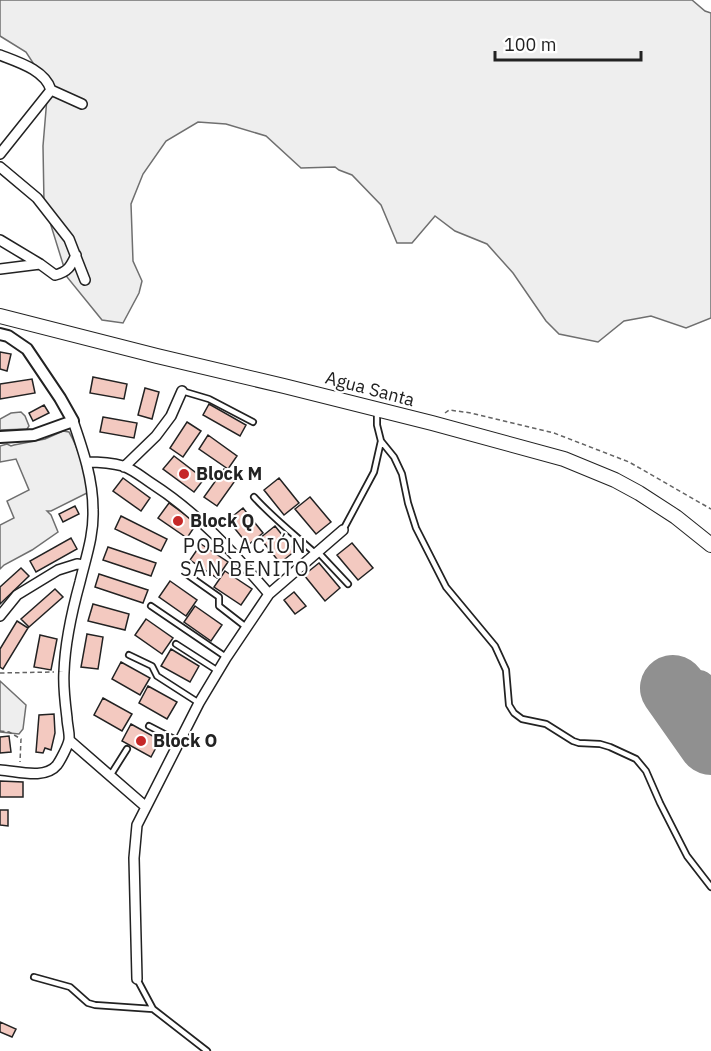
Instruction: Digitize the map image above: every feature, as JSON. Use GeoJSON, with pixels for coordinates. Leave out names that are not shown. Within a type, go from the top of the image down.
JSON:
{"type":"FeatureCollection","features":[{"type":"Feature","properties":{"kind":"main road","name":"Agua Santa"},"geometry":{"type":"LineString","coordinates":[[0,316],[432,423],[564,459],[615,480],[658,504],[711,545]]}},
{"type":"Feature","properties":{"kind":"street"},"geometry":{"type":"LineString","coordinates":[[0,55],[22,63],[35,71],[51,90],[82,104]]}},
{"type":"Feature","properties":{"kind":"street"},"geometry":{"type":"LineString","coordinates":[[0,154],[51,90]]}},
{"type":"Feature","properties":{"kind":"street"},"geometry":{"type":"LineString","coordinates":[[1,172],[37,198],[69,238],[86,280]]}},
{"type":"Feature","properties":{"kind":"street"},"geometry":{"type":"LineString","coordinates":[[0,240],[55,275],[64,273],[73,263],[76,255]]}},
{"type":"Feature","properties":{"kind":"street"},"geometry":{"type":"LineString","coordinates":[[0,269],[40,264]]}},
{"type":"Feature","properties":{"kind":"street"},"geometry":{"type":"LineString","coordinates":[[0,334],[8,336],[27,349],[73,421],[87,462],[94,521],[91,543],[71,620],[64,671],[64,696],[69,740],[59,762],[52,769],[40,774],[0,770]]}},
{"type":"Feature","properties":{"kind":"street"},"geometry":{"type":"LineString","coordinates":[[124,466],[156,436],[171,416],[182,391]]}},
{"type":"Feature","properties":{"kind":"street"},"geometry":{"type":"LineString","coordinates":[[0,437],[34,435],[73,421]]}},
{"type":"Feature","properties":{"kind":"street"},"geometry":{"type":"LineString","coordinates":[[87,462],[124,466],[162,490],[222,540],[269,594]]}},
{"type":"Feature","properties":{"kind":"street"},"geometry":{"type":"LineString","coordinates":[[137,979],[134,858],[137,825],[218,671],[269,594],[343,530]]}},
{"type":"Feature","properties":{"kind":"street"},"geometry":{"type":"LineString","coordinates":[[0,616],[17,595],[58,570],[77,564],[84,565]]}},
{"type":"Feature","properties":{"kind":"street"},"geometry":{"type":"LineString","coordinates":[[69,740],[146,807]]}},
{"type":"Feature","properties":{"kind":"lane"},"geometry":{"type":"LineString","coordinates":[[182,391],[209,399],[254,422]]}},
{"type":"Feature","properties":{"kind":"lane"},"geometry":{"type":"LineString","coordinates":[[377,410],[377,425],[381,441],[394,457],[402,474],[416,528],[446,587],[495,646],[506,670],[509,705],[522,719],[546,724],[573,741],[600,744],[636,759],[646,771],[687,856],[711,888]]}},
{"type":"Feature","properties":{"kind":"lane"},"geometry":{"type":"LineString","coordinates":[[343,530],[374,472],[381,441]]}},
{"type":"Feature","properties":{"kind":"lane"},"geometry":{"type":"LineString","coordinates":[[254,498],[269,514],[317,553],[348,584]]}},
{"type":"Feature","properties":{"kind":"lane"},"geometry":{"type":"LineString","coordinates":[[185,573],[219,597],[219,606],[246,627]]}},
{"type":"Feature","properties":{"kind":"lane"},"geometry":{"type":"LineString","coordinates":[[152,606],[226,658]]}},
{"type":"Feature","properties":{"kind":"lane"},"geometry":{"type":"LineString","coordinates":[[176,644],[218,671]]}},
{"type":"Feature","properties":{"kind":"lane"},"geometry":{"type":"LineString","coordinates":[[129,655],[152,666],[157,676],[200,703]]}},
{"type":"Feature","properties":{"kind":"lane"},"geometry":{"type":"LineString","coordinates":[[149,726],[179,742]]}},
{"type":"Feature","properties":{"kind":"lane"},"geometry":{"type":"LineString","coordinates":[[110,776],[127,749]]}},
{"type":"Feature","properties":{"kind":"lane"},"geometry":{"type":"LineString","coordinates":[[34,977],[70,987],[88,1003],[95,1005],[153,1009]]}},
{"type":"Feature","properties":{"kind":"lane"},"geometry":{"type":"LineString","coordinates":[[137,979],[153,1009],[207,1051]]}},
{"type":"Feature","properties":{"kind":"path"},"geometry":{"type":"LineString","coordinates":[[432,423],[449,410],[554,432],[629,462],[711,509]]}},
{"type":"Feature","properties":{"kind":"path"},"geometry":{"type":"LineString","coordinates":[[0,673],[64,671]]}},
{"type":"Feature","properties":{"kind":"path"},"geometry":{"type":"LineString","coordinates":[[0,731],[9,732],[21,739],[20,772]]}},
{"type":"Feature","properties":{"kind":"shaded area"},"geometry":{"type":"Polygon","coordinates":[[[0,0],[692,0],[711,13],[711,318],[686,328],[651,316],[624,321],[598,342],[559,334],[546,321],[513,273],[487,244],[455,231],[435,216],[412,243],[397,243],[381,205],[352,175],[335,167],[301,168],[266,136],[226,124],[198,122],[166,141],[143,174],[131,204],[133,261],[142,281],[139,293],[123,323],[102,320],[67,277],[44,203],[43,146],[48,86],[26,52],[0,36],[0,0]]]}},
{"type":"Feature","properties":{"kind":"shaded area"},"geometry":{"type":"Polygon","coordinates":[[[21,412],[29,426],[27,429],[0,430],[0,419],[11,413],[21,412]]]}},
{"type":"Feature","properties":{"kind":"shaded area"},"geometry":{"type":"Polygon","coordinates":[[[63,431],[69,432],[76,446],[84,469],[87,493],[47,511],[58,532],[0,569],[0,525],[14,518],[7,501],[29,490],[16,459],[0,462],[0,446],[45,439],[63,431]]]}},
{"type":"Feature","properties":{"kind":"shaded area"},"geometry":{"type":"Polygon","coordinates":[[[0,681],[26,705],[23,729],[19,734],[0,732],[0,681]]]}},
{"type":"Feature","properties":{"kind":"building"},"geometry":{"type":"Polygon","coordinates":[[[0,352],[11,354],[7,371],[0,369],[0,352]]]}},
{"type":"Feature","properties":{"kind":"building"},"geometry":{"type":"Polygon","coordinates":[[[93,377],[127,384],[124,399],[90,393],[93,377]]]}},
{"type":"Feature","properties":{"kind":"building"},"geometry":{"type":"Polygon","coordinates":[[[32,379],[35,393],[0,399],[0,384],[32,379]]]}},
{"type":"Feature","properties":{"kind":"building"},"geometry":{"type":"Polygon","coordinates":[[[145,388],[159,392],[152,419],[138,415],[145,388]]]}},
{"type":"Feature","properties":{"kind":"building"},"geometry":{"type":"Polygon","coordinates":[[[209,404],[246,425],[240,436],[203,415],[209,404]]]}},
{"type":"Feature","properties":{"kind":"building"},"geometry":{"type":"Polygon","coordinates":[[[44,405],[49,413],[33,421],[29,413],[44,405]]]}},
{"type":"Feature","properties":{"kind":"building"},"geometry":{"type":"Polygon","coordinates":[[[103,417],[137,423],[134,438],[100,432],[103,417]]]}},
{"type":"Feature","properties":{"kind":"building"},"geometry":{"type":"Polygon","coordinates":[[[187,422],[201,431],[183,457],[170,448],[187,422]]]}},
{"type":"Feature","properties":{"kind":"building"},"geometry":{"type":"Polygon","coordinates":[[[208,435],[237,456],[228,469],[199,449],[208,435]]]}},
{"type":"Feature","properties":{"kind":"building","name":"Block M"},"geometry":{"type":"Polygon","coordinates":[[[174,456],[204,479],[194,492],[163,469],[174,456]]]}},
{"type":"Feature","properties":{"kind":"building"},"geometry":{"type":"Polygon","coordinates":[[[224,469],[237,478],[217,506],[204,497],[224,469]]]}},
{"type":"Feature","properties":{"kind":"building"},"geometry":{"type":"Polygon","coordinates":[[[123,478],[150,498],[141,511],[113,491],[123,478]]]}},
{"type":"Feature","properties":{"kind":"building"},"geometry":{"type":"Polygon","coordinates":[[[279,478],[299,503],[284,515],[264,490],[279,478]]]}},
{"type":"Feature","properties":{"kind":"building"},"geometry":{"type":"Polygon","coordinates":[[[310,497],[331,522],[316,534],[295,509],[310,497]]]}},
{"type":"Feature","properties":{"kind":"building","name":"Block Q"},"geometry":{"type":"Polygon","coordinates":[[[169,503],[197,523],[187,538],[158,518],[169,503]]]}},
{"type":"Feature","properties":{"kind":"building"},"geometry":{"type":"Polygon","coordinates":[[[75,506],[79,514],[63,522],[59,514],[75,506]]]}},
{"type":"Feature","properties":{"kind":"building"},"geometry":{"type":"Polygon","coordinates":[[[243,508],[263,533],[248,545],[228,520],[243,508]]]}},
{"type":"Feature","properties":{"kind":"building"},"geometry":{"type":"Polygon","coordinates":[[[121,516],[167,539],[161,551],[115,529],[121,516]]]}},
{"type":"Feature","properties":{"kind":"building"},"geometry":{"type":"Polygon","coordinates":[[[275,526],[295,551],[280,563],[260,538],[275,526]]]}},
{"type":"Feature","properties":{"kind":"building"},"geometry":{"type":"Polygon","coordinates":[[[71,538],[77,549],[36,572],[30,561],[71,538]]]}},
{"type":"Feature","properties":{"kind":"building"},"geometry":{"type":"Polygon","coordinates":[[[352,543],[373,568],[358,580],[337,555],[352,543]]]}},
{"type":"Feature","properties":{"kind":"building"},"geometry":{"type":"Polygon","coordinates":[[[201,544],[228,562],[217,578],[190,560],[201,544]]]}},
{"type":"Feature","properties":{"kind":"building"},"geometry":{"type":"Polygon","coordinates":[[[108,547],[156,563],[151,576],[103,560],[108,547]]]}},
{"type":"Feature","properties":{"kind":"building"},"geometry":{"type":"Polygon","coordinates":[[[319,563],[340,588],[325,601],[304,575],[319,563]]]}},
{"type":"Feature","properties":{"kind":"building"},"geometry":{"type":"Polygon","coordinates":[[[21,568],[29,576],[0,604],[0,587],[21,568]]]}},
{"type":"Feature","properties":{"kind":"building"},"geometry":{"type":"Polygon","coordinates":[[[225,571],[252,589],[241,605],[214,587],[225,571]]]}},
{"type":"Feature","properties":{"kind":"building"},"geometry":{"type":"Polygon","coordinates":[[[99,574],[148,590],[143,603],[95,587],[99,574]]]}},
{"type":"Feature","properties":{"kind":"building"},"geometry":{"type":"Polygon","coordinates":[[[170,581],[197,600],[186,616],[159,597],[170,581]]]}},
{"type":"Feature","properties":{"kind":"building"},"geometry":{"type":"Polygon","coordinates":[[[55,589],[63,597],[29,627],[21,619],[55,589]]]}},
{"type":"Feature","properties":{"kind":"building"},"geometry":{"type":"Polygon","coordinates":[[[294,592],[306,606],[295,614],[284,600],[294,592]]]}},
{"type":"Feature","properties":{"kind":"building"},"geometry":{"type":"Polygon","coordinates":[[[93,604],[129,614],[125,630],[88,621],[93,604]]]}},
{"type":"Feature","properties":{"kind":"building"},"geometry":{"type":"Polygon","coordinates":[[[195,606],[222,625],[211,641],[184,622],[195,606]]]}},
{"type":"Feature","properties":{"kind":"building"},"geometry":{"type":"Polygon","coordinates":[[[146,619],[173,638],[162,654],[135,635],[146,619]]]}},
{"type":"Feature","properties":{"kind":"building"},"geometry":{"type":"Polygon","coordinates":[[[17,621],[28,628],[3,669],[0,667],[0,649],[17,621]]]}},
{"type":"Feature","properties":{"kind":"building"},"geometry":{"type":"Polygon","coordinates":[[[87,634],[103,637],[98,669],[81,667],[87,634]]]}},
{"type":"Feature","properties":{"kind":"building"},"geometry":{"type":"Polygon","coordinates":[[[40,635],[57,639],[51,670],[34,667],[40,635]]]}},
{"type":"Feature","properties":{"kind":"building"},"geometry":{"type":"Polygon","coordinates":[[[171,649],[199,666],[190,682],[161,666],[171,649]]]}},
{"type":"Feature","properties":{"kind":"building"},"geometry":{"type":"Polygon","coordinates":[[[121,662],[150,678],[140,695],[112,679],[121,662]]]}},
{"type":"Feature","properties":{"kind":"building"},"geometry":{"type":"Polygon","coordinates":[[[148,686],[177,702],[167,719],[139,703],[148,686]]]}},
{"type":"Feature","properties":{"kind":"building"},"geometry":{"type":"Polygon","coordinates":[[[103,698],[132,714],[122,731],[94,715],[103,698]]]}},
{"type":"Feature","properties":{"kind":"building"},"geometry":{"type":"Polygon","coordinates":[[[54,714],[55,733],[51,750],[45,748],[43,753],[36,752],[39,715],[54,714]]]}},
{"type":"Feature","properties":{"kind":"building","name":"Block O"},"geometry":{"type":"Polygon","coordinates":[[[131,724],[160,740],[151,757],[122,741],[131,724]]]}},
{"type":"Feature","properties":{"kind":"building"},"geometry":{"type":"Polygon","coordinates":[[[9,736],[11,752],[0,753],[0,737],[9,736]]]}},
{"type":"Feature","properties":{"kind":"building"},"geometry":{"type":"Polygon","coordinates":[[[0,781],[23,782],[23,797],[0,797],[0,781]]]}},
{"type":"Feature","properties":{"kind":"building"},"geometry":{"type":"Polygon","coordinates":[[[0,810],[8,810],[8,826],[0,825],[0,810]]]}},
{"type":"Feature","properties":{"kind":"building"},"geometry":{"type":"Polygon","coordinates":[[[0,1022],[16,1029],[12,1037],[0,1032],[0,1022]]]}},
{"type":"Feature","properties":{"kind":"taxiway"},"geometry":{"type":"LineString","coordinates":[[673,688],[700,683],[711,691]]}},
{"type":"Feature","properties":{"kind":"runway"},"geometry":{"type":"LineString","coordinates":[[673,688],[711,742]]}},
{"type":"Feature","properties":{"kind":"place","name":"Block M"},"geometry":{"type":"Point","coordinates":[184,474]}},
{"type":"Feature","properties":{"kind":"place","name":"Block Q"},"geometry":{"type":"Point","coordinates":[178,521]}},
{"type":"Feature","properties":{"kind":"place","name":"Block O"},"geometry":{"type":"Point","coordinates":[141,741]}},
{"type":"Feature","properties":{"kind":"district","name":"POBLACIÓN SAN BENITO"},"geometry":{"type":"Point","coordinates":[245,558]}}]}
